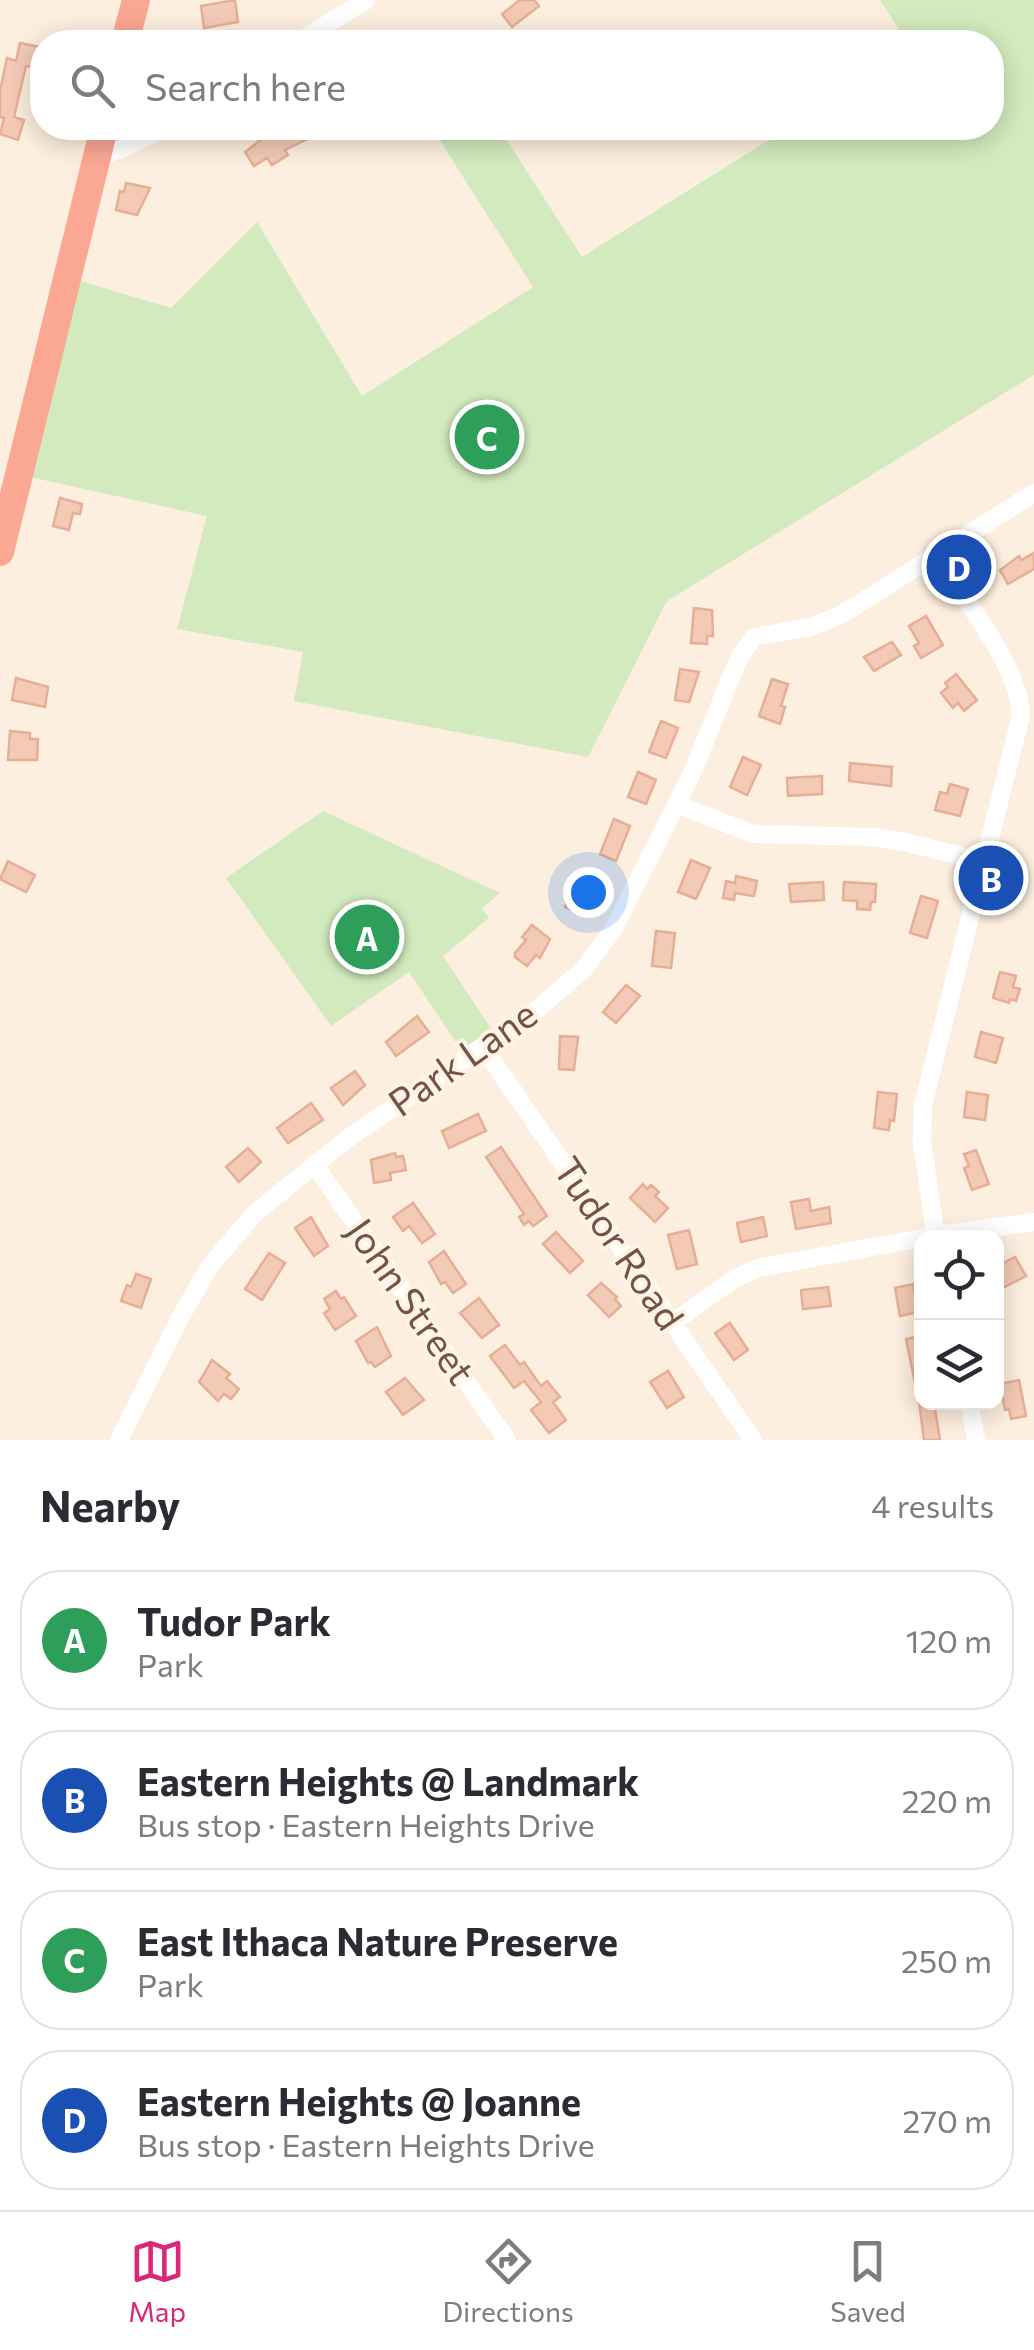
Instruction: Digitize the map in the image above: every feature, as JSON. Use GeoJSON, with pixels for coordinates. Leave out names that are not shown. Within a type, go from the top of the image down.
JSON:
{"type":"FeatureCollection","features":[{"type":"Feature","properties":{"kind":"highway"},"geometry":{"type":"LineString","coordinates":[[129,30],[136,0]]}},
{"type":"Feature","properties":{"kind":"highway"},"geometry":{"type":"LineString","coordinates":[[0,552],[101,140]]}},
{"type":"Feature","properties":{"kind":"street"},"geometry":{"type":"LineString","coordinates":[[317,30],[366,0]]}},
{"type":"Feature","properties":{"kind":"street"},"geometry":{"type":"LineString","coordinates":[[96,158],[141,140]]}},
{"type":"Feature","properties":{"kind":"street"},"geometry":{"type":"LineString","coordinates":[[928,1230],[923,1105],[1019,733],[1020,701],[1010,670],[936,556],[1034,492]]}},
{"type":"Feature","properties":{"kind":"street","name":"Park Lane"},"geometry":{"type":"LineString","coordinates":[[119,1440],[210,1266],[254,1214],[314,1164],[552,997],[600,950],[677,804],[739,658],[754,637],[810,627],[840,616],[936,556]]}},
{"type":"Feature","properties":{"kind":"street"},"geometry":{"type":"LineString","coordinates":[[677,804],[753,834],[873,837],[985,862]]}},
{"type":"Feature","properties":{"kind":"street","name":"Tudor Road"},"geometry":{"type":"LineString","coordinates":[[483,1047],[753,1440]]}},
{"type":"Feature","properties":{"kind":"street","name":"John Street"},"geometry":{"type":"LineString","coordinates":[[314,1164],[507,1440]]}},
{"type":"Feature","properties":{"kind":"street"},"geometry":{"type":"LineString","coordinates":[[978,1230],[1034,1222]]}},
{"type":"Feature","properties":{"kind":"street"},"geometry":{"type":"LineString","coordinates":[[672,1323],[734,1279],[758,1268],[914,1240]]}},
{"type":"Feature","properties":{"kind":"street"},"geometry":{"type":"LineString","coordinates":[[970,1410],[976,1440]]}},
{"type":"Feature","properties":{"kind":"green space"},"geometry":{"type":"Polygon","coordinates":[[[880,0],[1034,0],[1034,375],[667,601],[588,757],[294,701],[303,652],[177,629],[207,516],[30,477],[77,280],[171,308],[257,222],[362,396],[533,287],[440,140],[507,140],[582,257],[769,140],[1004,140],[1004,30],[899,30],[880,0]]]}},
{"type":"Feature","properties":{"kind":"green space"},"geometry":{"type":"Polygon","coordinates":[[[323,811],[500,893],[482,908],[489,918],[443,956],[492,1030],[461,1050],[409,972],[331,1026],[226,878],[323,811]]]}},
{"type":"Feature","properties":{"kind":"building"},"geometry":{"type":"Polygon","coordinates":[[[235,0],[238,22],[204,28],[201,6],[235,0]]]}},
{"type":"Feature","properties":{"kind":"building"},"geometry":{"type":"Polygon","coordinates":[[[520,0],[534,0],[539,6],[512,27],[502,14],[520,0]]]}},
{"type":"Feature","properties":{"kind":"building"},"geometry":{"type":"Polygon","coordinates":[[[20,43],[30,45],[30,67],[26,66],[14,117],[24,120],[18,140],[0,134],[4,118],[0,117],[0,91],[7,58],[16,61],[20,43]]]}},
{"type":"Feature","properties":{"kind":"building"},"geometry":{"type":"Polygon","coordinates":[[[261,140],[305,140],[285,150],[288,155],[272,165],[267,158],[254,166],[245,152],[261,140]]]}},
{"type":"Feature","properties":{"kind":"building"},"geometry":{"type":"Polygon","coordinates":[[[126,183],[150,188],[137,215],[116,210],[126,183]]]}},
{"type":"Feature","properties":{"kind":"building"},"geometry":{"type":"Polygon","coordinates":[[[60,498],[82,504],[80,514],[73,513],[69,530],[53,526],[60,498]]]}},
{"type":"Feature","properties":{"kind":"building"},"geometry":{"type":"Polygon","coordinates":[[[1034,553],[1034,569],[1008,584],[1000,570],[1019,556],[1021,560],[1034,553]]]}},
{"type":"Feature","properties":{"kind":"building"},"geometry":{"type":"Polygon","coordinates":[[[694,608],[712,610],[713,636],[707,636],[707,644],[691,643],[694,608]]]}},
{"type":"Feature","properties":{"kind":"building"},"geometry":{"type":"Polygon","coordinates":[[[926,616],[943,645],[921,658],[914,646],[919,643],[909,626],[926,616]]]}},
{"type":"Feature","properties":{"kind":"building"},"geometry":{"type":"Polygon","coordinates":[[[892,642],[901,655],[874,671],[864,657],[892,642]]]}},
{"type":"Feature","properties":{"kind":"building"},"geometry":{"type":"Polygon","coordinates":[[[680,669],[699,672],[689,702],[675,700],[680,669]]]}},
{"type":"Feature","properties":{"kind":"building"},"geometry":{"type":"Polygon","coordinates":[[[956,674],[977,700],[964,711],[958,703],[953,708],[941,693],[948,687],[945,683],[956,674]]]}},
{"type":"Feature","properties":{"kind":"building"},"geometry":{"type":"Polygon","coordinates":[[[16,678],[48,687],[45,707],[12,700],[16,678]]]}},
{"type":"Feature","properties":{"kind":"building"},"geometry":{"type":"Polygon","coordinates":[[[772,679],[788,684],[780,724],[759,716],[772,679]]]}},
{"type":"Feature","properties":{"kind":"building"},"geometry":{"type":"Polygon","coordinates":[[[661,721],[678,728],[666,758],[649,752],[661,721]]]}},
{"type":"Feature","properties":{"kind":"building"},"geometry":{"type":"Polygon","coordinates":[[[10,731],[30,733],[30,739],[38,739],[37,760],[8,760],[10,731]]]}},
{"type":"Feature","properties":{"kind":"building"},"geometry":{"type":"Polygon","coordinates":[[[743,757],[761,765],[747,795],[730,787],[743,757]]]}},
{"type":"Feature","properties":{"kind":"building"},"geometry":{"type":"Polygon","coordinates":[[[850,763],[892,767],[891,786],[849,781],[850,763]]]}},
{"type":"Feature","properties":{"kind":"building"},"geometry":{"type":"Polygon","coordinates":[[[638,772],[656,780],[646,804],[628,797],[638,772]]]}},
{"type":"Feature","properties":{"kind":"building"},"geometry":{"type":"Polygon","coordinates":[[[822,776],[822,794],[788,796],[787,778],[822,776]]]}},
{"type":"Feature","properties":{"kind":"building"},"geometry":{"type":"Polygon","coordinates":[[[950,784],[968,789],[960,816],[935,810],[940,792],[947,794],[950,784]]]}},
{"type":"Feature","properties":{"kind":"building"},"geometry":{"type":"Polygon","coordinates":[[[614,819],[630,826],[616,861],[600,854],[614,819]]]}},
{"type":"Feature","properties":{"kind":"building"},"geometry":{"type":"Polygon","coordinates":[[[691,860],[710,868],[696,899],[678,892],[691,860]]]}},
{"type":"Feature","properties":{"kind":"building"},"geometry":{"type":"Polygon","coordinates":[[[8,861],[35,875],[26,892],[0,879],[8,861]]]}},
{"type":"Feature","properties":{"kind":"building"},"geometry":{"type":"Polygon","coordinates":[[[581,876],[598,884],[582,915],[565,907],[581,876]]]}},
{"type":"Feature","properties":{"kind":"building"},"geometry":{"type":"Polygon","coordinates":[[[736,876],[757,881],[754,896],[735,893],[734,900],[723,898],[726,881],[735,883],[736,876]]]}},
{"type":"Feature","properties":{"kind":"building"},"geometry":{"type":"Polygon","coordinates":[[[823,882],[824,900],[791,902],[789,884],[823,882]]]}},
{"type":"Feature","properties":{"kind":"building"},"geometry":{"type":"Polygon","coordinates":[[[844,882],[876,884],[875,902],[871,902],[870,910],[857,909],[857,901],[843,900],[844,882]]]}},
{"type":"Feature","properties":{"kind":"building"},"geometry":{"type":"Polygon","coordinates":[[[921,896],[938,901],[927,938],[910,933],[921,896]]]}},
{"type":"Feature","properties":{"kind":"building"},"geometry":{"type":"Polygon","coordinates":[[[532,925],[550,939],[540,958],[536,955],[527,966],[515,953],[532,925]]]}},
{"type":"Feature","properties":{"kind":"building"},"geometry":{"type":"Polygon","coordinates":[[[656,931],[675,933],[671,968],[652,966],[656,931]]]}},
{"type":"Feature","properties":{"kind":"building"},"geometry":{"type":"Polygon","coordinates":[[[1000,972],[1016,976],[1013,987],[1020,989],[1016,1001],[993,998],[1000,972]]]}},
{"type":"Feature","properties":{"kind":"building"},"geometry":{"type":"Polygon","coordinates":[[[626,985],[640,996],[616,1023],[603,1012],[626,985]]]}},
{"type":"Feature","properties":{"kind":"building"},"geometry":{"type":"Polygon","coordinates":[[[417,1016],[429,1032],[396,1056],[386,1042],[417,1016]]]}},
{"type":"Feature","properties":{"kind":"building"},"geometry":{"type":"Polygon","coordinates":[[[981,1032],[1003,1038],[996,1063],[975,1057],[981,1032]]]}},
{"type":"Feature","properties":{"kind":"building"},"geometry":{"type":"Polygon","coordinates":[[[560,1036],[578,1037],[574,1070],[559,1069],[560,1036]]]}},
{"type":"Feature","properties":{"kind":"building"},"geometry":{"type":"Polygon","coordinates":[[[355,1071],[365,1085],[343,1105],[331,1088],[355,1071]]]}},
{"type":"Feature","properties":{"kind":"building"},"geometry":{"type":"Polygon","coordinates":[[[878,1092],[897,1094],[889,1130],[874,1128],[878,1092]]]}},
{"type":"Feature","properties":{"kind":"building"},"geometry":{"type":"Polygon","coordinates":[[[967,1092],[988,1095],[985,1120],[964,1117],[967,1092]]]}},
{"type":"Feature","properties":{"kind":"building"},"geometry":{"type":"Polygon","coordinates":[[[311,1103],[323,1120],[288,1143],[277,1128],[311,1103]]]}},
{"type":"Feature","properties":{"kind":"building"},"geometry":{"type":"Polygon","coordinates":[[[478,1114],[486,1131],[449,1148],[442,1131],[478,1114]]]}},
{"type":"Feature","properties":{"kind":"building"},"geometry":{"type":"Polygon","coordinates":[[[501,1147],[547,1216],[533,1226],[529,1221],[524,1225],[519,1217],[524,1214],[486,1157],[501,1147]]]}},
{"type":"Feature","properties":{"kind":"building"},"geometry":{"type":"Polygon","coordinates":[[[248,1148],[261,1162],[239,1182],[226,1167],[248,1148]]]}},
{"type":"Feature","properties":{"kind":"building"},"geometry":{"type":"Polygon","coordinates":[[[976,1150],[989,1184],[972,1190],[964,1168],[969,1166],[964,1154],[976,1150]]]}},
{"type":"Feature","properties":{"kind":"building"},"geometry":{"type":"Polygon","coordinates":[[[395,1153],[396,1157],[403,1156],[406,1170],[390,1173],[391,1180],[374,1183],[371,1160],[395,1153]]]}},
{"type":"Feature","properties":{"kind":"building"},"geometry":{"type":"Polygon","coordinates":[[[643,1184],[659,1192],[655,1196],[668,1208],[655,1222],[630,1198],[643,1184]]]}},
{"type":"Feature","properties":{"kind":"building"},"geometry":{"type":"Polygon","coordinates":[[[809,1199],[811,1211],[829,1207],[831,1223],[796,1229],[791,1202],[809,1199]]]}},
{"type":"Feature","properties":{"kind":"building"},"geometry":{"type":"Polygon","coordinates":[[[413,1203],[435,1234],[422,1243],[409,1226],[403,1231],[393,1217],[413,1203]]]}},
{"type":"Feature","properties":{"kind":"building"},"geometry":{"type":"Polygon","coordinates":[[[311,1217],[328,1246],[314,1256],[295,1228],[311,1217]]]}},
{"type":"Feature","properties":{"kind":"building"},"geometry":{"type":"Polygon","coordinates":[[[763,1217],[767,1236],[741,1242],[737,1223],[763,1217]]]}},
{"type":"Feature","properties":{"kind":"building"},"geometry":{"type":"Polygon","coordinates":[[[689,1230],[697,1264],[677,1269],[668,1235],[689,1230]]]}},
{"type":"Feature","properties":{"kind":"building"},"geometry":{"type":"Polygon","coordinates":[[[556,1232],[583,1261],[570,1273],[543,1244],[556,1232]]]}},
{"type":"Feature","properties":{"kind":"building"},"geometry":{"type":"Polygon","coordinates":[[[444,1251],[466,1284],[453,1293],[445,1282],[441,1284],[429,1262],[444,1251]]]}},
{"type":"Feature","properties":{"kind":"building"},"geometry":{"type":"Polygon","coordinates":[[[269,1253],[285,1263],[262,1300],[245,1289],[269,1253]]]}},
{"type":"Feature","properties":{"kind":"building"},"geometry":{"type":"Polygon","coordinates":[[[1015,1257],[1026,1276],[1004,1287],[1004,1263],[1015,1257]]]}},
{"type":"Feature","properties":{"kind":"building"},"geometry":{"type":"Polygon","coordinates":[[[136,1274],[151,1279],[141,1308],[121,1301],[136,1274]]]}},
{"type":"Feature","properties":{"kind":"building"},"geometry":{"type":"Polygon","coordinates":[[[601,1283],[621,1306],[609,1317],[588,1295],[601,1283]]]}},
{"type":"Feature","properties":{"kind":"building"},"geometry":{"type":"Polygon","coordinates":[[[913,1284],[914,1313],[900,1316],[895,1288],[913,1284]]]}},
{"type":"Feature","properties":{"kind":"building"},"geometry":{"type":"Polygon","coordinates":[[[828,1287],[831,1306],[803,1309],[801,1290],[828,1287]]]}},
{"type":"Feature","properties":{"kind":"building"},"geometry":{"type":"Polygon","coordinates":[[[336,1291],[356,1316],[335,1330],[324,1313],[330,1309],[324,1299],[336,1291]]]}},
{"type":"Feature","properties":{"kind":"building"},"geometry":{"type":"Polygon","coordinates":[[[479,1298],[499,1325],[482,1338],[460,1313],[479,1298]]]}},
{"type":"Feature","properties":{"kind":"building"},"geometry":{"type":"Polygon","coordinates":[[[730,1323],[748,1350],[734,1360],[715,1333],[730,1323]]]}},
{"type":"Feature","properties":{"kind":"building"},"geometry":{"type":"Polygon","coordinates":[[[377,1327],[391,1356],[375,1367],[368,1363],[356,1341],[377,1327]]]}},
{"type":"Feature","properties":{"kind":"building"},"geometry":{"type":"Polygon","coordinates":[[[914,1338],[914,1378],[906,1339],[914,1338]]]}},
{"type":"Feature","properties":{"kind":"building"},"geometry":{"type":"Polygon","coordinates":[[[505,1345],[520,1365],[524,1362],[541,1386],[547,1381],[560,1397],[553,1402],[566,1420],[549,1433],[531,1410],[541,1402],[524,1381],[514,1388],[490,1356],[505,1345]]]}},
{"type":"Feature","properties":{"kind":"building"},"geometry":{"type":"Polygon","coordinates":[[[212,1360],[230,1374],[226,1378],[239,1389],[231,1399],[224,1394],[218,1401],[199,1382],[212,1360]]]}},
{"type":"Feature","properties":{"kind":"building"},"geometry":{"type":"Polygon","coordinates":[[[668,1371],[684,1397],[667,1408],[650,1382],[668,1371]]]}},
{"type":"Feature","properties":{"kind":"building"},"geometry":{"type":"Polygon","coordinates":[[[405,1378],[424,1400],[403,1415],[386,1392],[405,1378]]]}},
{"type":"Feature","properties":{"kind":"building"},"geometry":{"type":"Polygon","coordinates":[[[1019,1380],[1026,1416],[1011,1419],[1009,1409],[1005,1410],[1004,1383],[1019,1380]]]}},
{"type":"Feature","properties":{"kind":"building"},"geometry":{"type":"Polygon","coordinates":[[[920,1410],[935,1410],[940,1440],[924,1440],[920,1410]]]}},
{"type":"Feature","properties":{"kind":"place","name":"East Ithaca Nature Preserve"},"geometry":{"type":"Point","coordinates":[487,437]}},
{"type":"Feature","properties":{"kind":"place","name":"Eastern Heights @ Joanne"},"geometry":{"type":"Point","coordinates":[959,567]}},
{"type":"Feature","properties":{"kind":"place","name":"Eastern Heights @ Landmark"},"geometry":{"type":"Point","coordinates":[991,878]}},
{"type":"Feature","properties":{"kind":"place","name":"Tudor Park"},"geometry":{"type":"Point","coordinates":[367,937]}}]}
